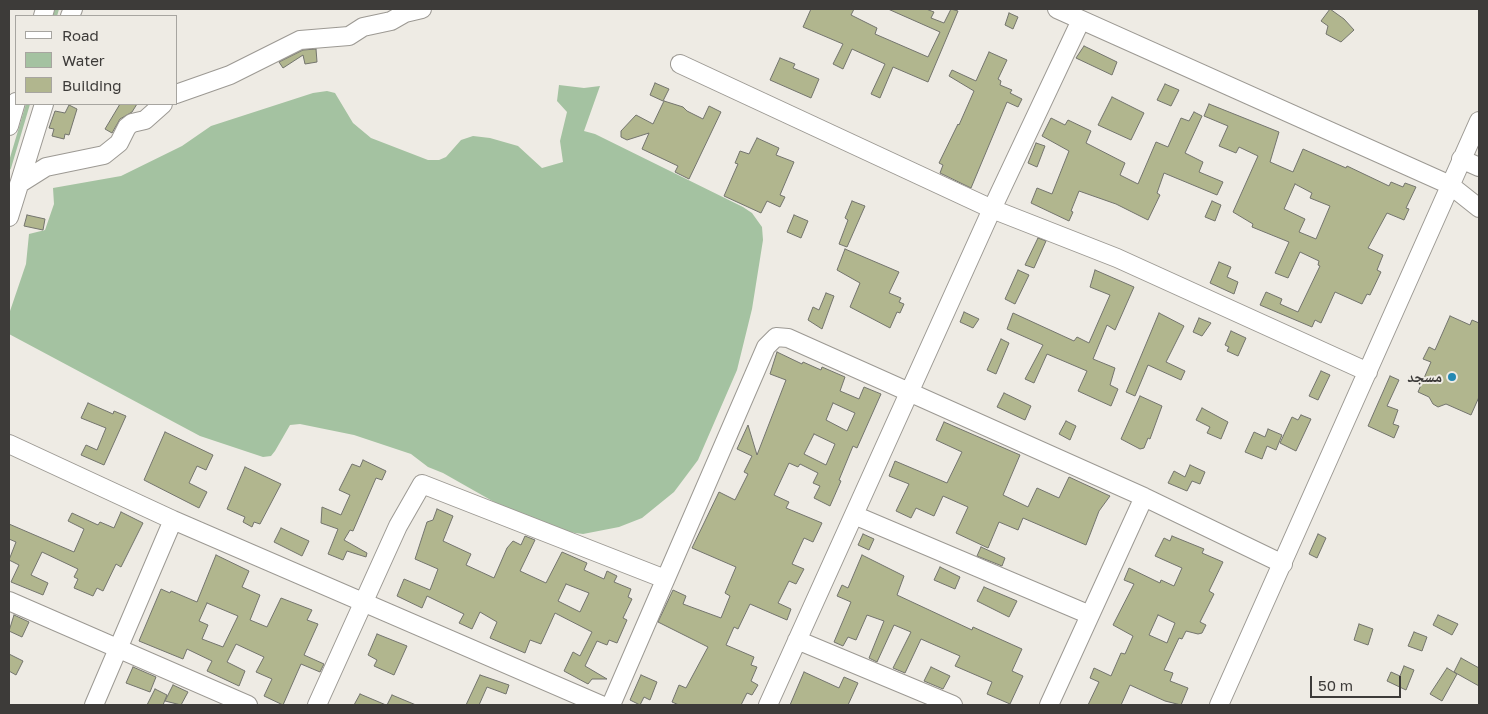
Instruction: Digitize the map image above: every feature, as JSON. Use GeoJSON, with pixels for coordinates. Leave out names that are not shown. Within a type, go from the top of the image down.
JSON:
{"type":"FeatureCollection","features":[{"type":"Feature","properties":{"kind":"street"},"geometry":{"type":"LineString","coordinates":[[1057,9],[1450,185],[1479,208]]}},
{"type":"Feature","properties":{"kind":"street"},"geometry":{"type":"LineString","coordinates":[[178,93],[230,75],[300,40],[349,36],[363,27],[391,21],[411,10]]}},
{"type":"Feature","properties":{"kind":"street"},"geometry":{"type":"LineString","coordinates":[[768,705],[992,209],[1081,20]]}},
{"type":"Feature","properties":{"kind":"street"},"geometry":{"type":"LineString","coordinates":[[680,64],[992,209],[1118,258],[1368,372]]}},
{"type":"Feature","properties":{"kind":"street"},"geometry":{"type":"LineString","coordinates":[[9,126],[15,105]]}},
{"type":"Feature","properties":{"kind":"street"},"geometry":{"type":"LineString","coordinates":[[9,217],[44,105]]}},
{"type":"Feature","properties":{"kind":"street"},"geometry":{"type":"LineString","coordinates":[[19,184],[46,167],[104,155],[119,143],[127,127],[132,123],[145,120],[162,105]]}},
{"type":"Feature","properties":{"kind":"street"},"geometry":{"type":"LineString","coordinates":[[1219,705],[1479,121]]}},
{"type":"Feature","properties":{"kind":"street"},"geometry":{"type":"LineString","coordinates":[[1461,159],[1479,167]]}},
{"type":"Feature","properties":{"kind":"street"},"geometry":{"type":"LineString","coordinates":[[610,705],[766,347],[776,337],[788,338],[910,392],[1144,497],[1283,564]]}},
{"type":"Feature","properties":{"kind":"street"},"geometry":{"type":"LineString","coordinates":[[9,444],[173,520],[601,705]]}},
{"type":"Feature","properties":{"kind":"street"},"geometry":{"type":"LineString","coordinates":[[317,705],[398,526],[422,484],[665,579]]}},
{"type":"Feature","properties":{"kind":"street"},"geometry":{"type":"LineString","coordinates":[[1049,705],[1144,497]]}},
{"type":"Feature","properties":{"kind":"street"},"geometry":{"type":"LineString","coordinates":[[854,515],[1090,615]]}},
{"type":"Feature","properties":{"kind":"street"},"geometry":{"type":"LineString","coordinates":[[94,705],[173,520]]}},
{"type":"Feature","properties":{"kind":"street"},"geometry":{"type":"LineString","coordinates":[[9,601],[248,705]]}},
{"type":"Feature","properties":{"kind":"street"},"geometry":{"type":"LineString","coordinates":[[797,640],[953,705]]}},
{"type":"Feature","properties":{"kind":"water"},"geometry":{"type":"Polygon","coordinates":[[[559,85],[584,88],[600,86],[584,131],[595,134],[743,207],[752,213],[762,227],[763,240],[752,309],[737,370],[698,460],[674,492],[642,518],[619,527],[583,534],[561,531],[503,507],[443,473],[428,467],[411,454],[354,435],[300,424],[290,425],[271,456],[263,457],[200,436],[9,334],[9,314],[26,264],[29,234],[45,230],[54,204],[53,188],[121,176],[182,146],[211,126],[313,93],[327,91],[335,93],[353,123],[371,138],[428,160],[439,160],[446,157],[461,140],[473,136],[490,138],[518,146],[542,168],[563,162],[560,141],[567,112],[557,101],[559,85]]]}},
{"type":"Feature","properties":{"kind":"building"},"geometry":{"type":"Polygon","coordinates":[[[811,9],[854,9],[851,15],[877,28],[875,34],[928,57],[940,32],[888,9],[926,9],[934,12],[931,18],[944,23],[951,9],[958,11],[928,82],[893,67],[880,98],[871,94],[885,64],[852,49],[843,69],[833,64],[843,44],[803,27],[811,9]]]}},
{"type":"Feature","properties":{"kind":"building"},"geometry":{"type":"Polygon","coordinates":[[[1330,9],[1344,19],[1354,30],[1341,42],[1326,34],[1328,26],[1321,21],[1330,9]]]}},
{"type":"Feature","properties":{"kind":"building"},"geometry":{"type":"Polygon","coordinates":[[[1009,13],[1018,17],[1013,29],[1005,25],[1009,13]]]}},
{"type":"Feature","properties":{"kind":"building"},"geometry":{"type":"Polygon","coordinates":[[[1084,46],[1117,62],[1112,75],[1076,58],[1084,46]]]}},
{"type":"Feature","properties":{"kind":"building"},"geometry":{"type":"Polygon","coordinates":[[[316,49],[317,62],[305,64],[303,55],[283,68],[279,62],[303,50],[316,49]]]}},
{"type":"Feature","properties":{"kind":"building"},"geometry":{"type":"Polygon","coordinates":[[[989,52],[1007,60],[998,79],[1001,81],[1000,85],[1012,90],[1010,93],[1022,99],[1018,107],[1007,102],[971,188],[940,173],[943,165],[939,163],[974,91],[949,76],[952,70],[976,81],[989,52]]]}},
{"type":"Feature","properties":{"kind":"building"},"geometry":{"type":"Polygon","coordinates":[[[780,58],[795,64],[793,68],[819,79],[811,98],[770,80],[780,58]]]}},
{"type":"Feature","properties":{"kind":"building"},"geometry":{"type":"Polygon","coordinates":[[[655,83],[669,89],[663,101],[650,95],[655,83]]]}},
{"type":"Feature","properties":{"kind":"building"},"geometry":{"type":"Polygon","coordinates":[[[1165,84],[1179,90],[1171,106],[1157,100],[1165,84]]]}},
{"type":"Feature","properties":{"kind":"building"},"geometry":{"type":"Polygon","coordinates":[[[1112,97],[1144,113],[1131,140],[1098,125],[1112,97]]]}},
{"type":"Feature","properties":{"kind":"building"},"geometry":{"type":"Polygon","coordinates":[[[664,101],[683,107],[703,119],[709,106],[721,112],[689,179],[675,172],[678,166],[642,149],[649,133],[627,140],[621,137],[621,131],[636,115],[653,124],[664,101]]]}},
{"type":"Feature","properties":{"kind":"building"},"geometry":{"type":"Polygon","coordinates":[[[1209,104],[1279,132],[1270,162],[1293,172],[1303,149],[1346,168],[1347,166],[1389,186],[1391,182],[1403,187],[1405,183],[1416,187],[1406,208],[1409,209],[1404,220],[1387,213],[1368,248],[1383,255],[1377,270],[1381,272],[1370,295],[1367,294],[1362,304],[1335,292],[1321,323],[1315,320],[1312,327],[1260,305],[1266,292],[1282,299],[1280,304],[1298,312],[1320,266],[1318,265],[1319,261],[1300,252],[1288,278],[1275,273],[1289,242],[1252,227],[1253,224],[1233,212],[1258,156],[1239,147],[1236,153],[1219,146],[1228,126],[1204,116],[1209,104]],[[1295,184],[1284,209],[1305,219],[1299,232],[1316,239],[1330,206],[1310,198],[1312,193],[1295,184]]]}},
{"type":"Feature","properties":{"kind":"building"},"geometry":{"type":"Polygon","coordinates":[[[69,105],[77,109],[69,135],[65,134],[64,139],[52,136],[54,129],[49,128],[55,111],[65,113],[69,105]]]}},
{"type":"Feature","properties":{"kind":"building"},"geometry":{"type":"Polygon","coordinates":[[[119,105],[136,105],[132,112],[120,119],[112,133],[105,129],[119,105]]]}},
{"type":"Feature","properties":{"kind":"building"},"geometry":{"type":"Polygon","coordinates":[[[1194,112],[1202,116],[1185,153],[1203,162],[1199,172],[1223,182],[1217,195],[1164,173],[1157,193],[1160,195],[1148,220],[1116,204],[1079,191],[1069,221],[1031,203],[1037,188],[1052,194],[1069,151],[1042,136],[1051,118],[1065,125],[1068,120],[1091,131],[1086,143],[1125,163],[1120,175],[1138,184],[1156,142],[1168,147],[1181,118],[1189,121],[1194,112]]]}},
{"type":"Feature","properties":{"kind":"building"},"geometry":{"type":"Polygon","coordinates":[[[757,138],[779,148],[776,155],[794,162],[780,195],[785,197],[780,207],[767,201],[761,213],[724,196],[738,164],[735,163],[740,151],[749,154],[757,138]]]}},
{"type":"Feature","properties":{"kind":"building"},"geometry":{"type":"Polygon","coordinates":[[[1036,143],[1045,146],[1037,167],[1028,163],[1036,143]]]}},
{"type":"Feature","properties":{"kind":"building"},"geometry":{"type":"Polygon","coordinates":[[[852,201],[865,206],[847,247],[839,244],[848,220],[845,218],[852,201]]]}},
{"type":"Feature","properties":{"kind":"building"},"geometry":{"type":"Polygon","coordinates":[[[1212,201],[1221,205],[1215,221],[1205,217],[1212,201]]]}},
{"type":"Feature","properties":{"kind":"building"},"geometry":{"type":"Polygon","coordinates":[[[27,215],[45,219],[43,230],[24,226],[27,215]]]}},
{"type":"Feature","properties":{"kind":"building"},"geometry":{"type":"Polygon","coordinates":[[[794,215],[808,221],[801,238],[787,232],[794,215]]]}},
{"type":"Feature","properties":{"kind":"building"},"geometry":{"type":"Polygon","coordinates":[[[1038,238],[1046,241],[1034,268],[1025,265],[1038,238]]]}},
{"type":"Feature","properties":{"kind":"building"},"geometry":{"type":"Polygon","coordinates":[[[845,249],[899,272],[889,293],[901,298],[899,302],[904,304],[900,313],[897,312],[890,328],[850,307],[860,283],[837,270],[845,249]]]}},
{"type":"Feature","properties":{"kind":"building"},"geometry":{"type":"Polygon","coordinates":[[[1219,262],[1231,267],[1227,277],[1238,282],[1234,294],[1210,283],[1219,262]]]}},
{"type":"Feature","properties":{"kind":"building"},"geometry":{"type":"Polygon","coordinates":[[[1018,270],[1029,275],[1015,304],[1005,299],[1018,270]]]}},
{"type":"Feature","properties":{"kind":"building"},"geometry":{"type":"Polygon","coordinates":[[[1095,270],[1134,287],[1115,330],[1107,325],[1093,359],[1115,368],[1110,385],[1118,389],[1111,406],[1078,391],[1087,371],[1047,354],[1034,383],[1025,379],[1043,345],[1007,329],[1013,313],[1074,341],[1077,337],[1089,343],[1110,295],[1090,287],[1095,270]]]}},
{"type":"Feature","properties":{"kind":"building"},"geometry":{"type":"Polygon","coordinates":[[[826,293],[834,296],[822,329],[808,320],[813,307],[819,310],[826,293]]]}},
{"type":"Feature","properties":{"kind":"building"},"geometry":{"type":"Polygon","coordinates":[[[964,312],[979,319],[973,328],[960,322],[964,312]]]}},
{"type":"Feature","properties":{"kind":"building"},"geometry":{"type":"Polygon","coordinates":[[[1159,313],[1184,326],[1166,362],[1185,371],[1181,380],[1148,365],[1135,396],[1126,392],[1159,313]]]}},
{"type":"Feature","properties":{"kind":"building","name":"مسجد"},"geometry":{"type":"Polygon","coordinates":[[[1450,316],[1470,325],[1472,320],[1479,323],[1479,397],[1471,415],[1446,404],[1438,407],[1433,404],[1429,397],[1418,392],[1431,362],[1423,359],[1429,347],[1435,350],[1450,316]]]}},
{"type":"Feature","properties":{"kind":"building"},"geometry":{"type":"Polygon","coordinates":[[[1199,318],[1211,323],[1202,336],[1193,332],[1199,318]]]}},
{"type":"Feature","properties":{"kind":"building"},"geometry":{"type":"Polygon","coordinates":[[[1231,331],[1246,338],[1238,356],[1227,351],[1229,347],[1225,345],[1231,331]]]}},
{"type":"Feature","properties":{"kind":"building"},"geometry":{"type":"Polygon","coordinates":[[[1001,339],[1009,343],[996,374],[987,370],[1001,339]]]}},
{"type":"Feature","properties":{"kind":"building"},"geometry":{"type":"Polygon","coordinates":[[[777,352],[802,364],[803,362],[821,370],[822,367],[845,377],[840,391],[859,399],[864,387],[881,394],[857,448],[853,446],[830,506],[814,498],[820,486],[813,483],[818,473],[800,464],[798,467],[789,463],[774,495],[789,502],[786,508],[822,523],[813,542],[804,538],[792,564],[804,569],[796,584],[789,581],[778,603],[791,609],[787,620],[750,604],[738,629],[734,627],[726,645],[754,657],[751,665],[757,667],[751,681],[758,685],[752,695],[747,693],[741,705],[679,705],[672,702],[679,685],[686,688],[708,647],[658,622],[673,590],[686,596],[683,604],[721,618],[730,596],[725,593],[736,567],[692,548],[719,492],[735,500],[748,474],[744,472],[752,456],[737,449],[748,425],[757,455],[786,380],[770,374],[777,352]],[[833,403],[826,420],[847,431],[855,413],[833,403]],[[814,434],[804,454],[826,465],[835,444],[814,434]]]}},
{"type":"Feature","properties":{"kind":"building"},"geometry":{"type":"Polygon","coordinates":[[[1321,371],[1330,375],[1318,400],[1309,396],[1321,371]]]}},
{"type":"Feature","properties":{"kind":"building"},"geometry":{"type":"Polygon","coordinates":[[[1390,376],[1399,380],[1387,406],[1398,410],[1393,424],[1399,426],[1394,438],[1368,426],[1390,376]]]}},
{"type":"Feature","properties":{"kind":"building"},"geometry":{"type":"Polygon","coordinates":[[[1004,393],[1031,406],[1025,420],[997,407],[1004,393]]]}},
{"type":"Feature","properties":{"kind":"building"},"geometry":{"type":"Polygon","coordinates":[[[1140,396],[1162,406],[1150,439],[1148,438],[1144,448],[1140,449],[1121,439],[1140,396]]]}},
{"type":"Feature","properties":{"kind":"building"},"geometry":{"type":"Polygon","coordinates":[[[88,403],[113,414],[114,411],[126,416],[104,465],[81,455],[86,445],[97,450],[106,428],[81,418],[88,403]]]}},
{"type":"Feature","properties":{"kind":"building"},"geometry":{"type":"Polygon","coordinates":[[[1202,408],[1228,422],[1221,439],[1207,433],[1210,427],[1196,420],[1202,408]]]}},
{"type":"Feature","properties":{"kind":"building"},"geometry":{"type":"Polygon","coordinates":[[[1301,415],[1311,419],[1296,451],[1280,443],[1292,417],[1298,420],[1301,415]]]}},
{"type":"Feature","properties":{"kind":"building"},"geometry":{"type":"Polygon","coordinates":[[[1066,421],[1076,426],[1070,440],[1059,434],[1066,421]]]}},
{"type":"Feature","properties":{"kind":"building"},"geometry":{"type":"Polygon","coordinates":[[[944,422],[1020,455],[1003,495],[1028,507],[1037,488],[1059,498],[1069,477],[1110,496],[1099,511],[1086,545],[1023,518],[1018,530],[999,522],[988,548],[956,533],[968,507],[943,496],[934,516],[916,508],[911,518],[896,511],[909,484],[889,476],[895,461],[947,483],[962,452],[936,440],[944,422]]]}},
{"type":"Feature","properties":{"kind":"building"},"geometry":{"type":"Polygon","coordinates":[[[1268,429],[1282,435],[1276,450],[1267,446],[1262,459],[1245,452],[1254,432],[1265,437],[1268,429]]]}},
{"type":"Feature","properties":{"kind":"building"},"geometry":{"type":"Polygon","coordinates":[[[165,432],[213,455],[206,470],[197,466],[189,483],[207,492],[199,508],[144,480],[165,432]]]}},
{"type":"Feature","properties":{"kind":"building"},"geometry":{"type":"Polygon","coordinates":[[[363,460],[386,471],[382,480],[376,478],[353,531],[350,530],[344,540],[367,553],[366,557],[347,551],[343,560],[328,554],[338,529],[321,523],[322,507],[341,515],[350,495],[339,490],[352,464],[360,467],[363,460]]]}},
{"type":"Feature","properties":{"kind":"building"},"geometry":{"type":"Polygon","coordinates":[[[1190,465],[1205,472],[1200,484],[1192,481],[1187,491],[1168,483],[1174,471],[1185,477],[1190,465]]]}},
{"type":"Feature","properties":{"kind":"building"},"geometry":{"type":"Polygon","coordinates":[[[245,467],[281,484],[260,524],[254,522],[252,527],[243,522],[245,517],[227,509],[245,467]]]}},
{"type":"Feature","properties":{"kind":"building"},"geometry":{"type":"Polygon","coordinates":[[[437,509],[453,516],[443,541],[471,554],[466,565],[494,578],[507,548],[513,541],[521,545],[525,536],[535,540],[520,571],[546,583],[562,552],[587,563],[584,570],[604,579],[607,571],[617,576],[614,582],[631,589],[628,597],[632,599],[623,618],[627,620],[617,643],[609,640],[607,645],[597,641],[585,666],[607,679],[592,679],[588,684],[564,671],[573,652],[580,656],[592,632],[555,613],[541,644],[530,640],[525,653],[490,638],[497,622],[480,612],[472,629],[459,623],[464,614],[427,596],[422,608],[397,596],[404,579],[430,590],[438,569],[415,559],[427,522],[433,520],[437,509]],[[566,584],[558,601],[580,612],[589,593],[566,584]]]}},
{"type":"Feature","properties":{"kind":"building"},"geometry":{"type":"Polygon","coordinates":[[[121,512],[143,523],[121,567],[116,564],[103,591],[97,588],[93,596],[74,588],[78,579],[74,577],[78,569],[42,552],[31,575],[48,583],[43,595],[11,582],[19,565],[9,560],[16,542],[9,539],[9,524],[74,552],[84,529],[68,521],[72,513],[98,525],[100,522],[114,528],[121,512]]]}},
{"type":"Feature","properties":{"kind":"building"},"geometry":{"type":"Polygon","coordinates":[[[281,528],[309,541],[302,556],[274,542],[281,528]]]}},
{"type":"Feature","properties":{"kind":"building"},"geometry":{"type":"Polygon","coordinates":[[[863,534],[874,539],[869,550],[858,545],[863,534]]]}},
{"type":"Feature","properties":{"kind":"building"},"geometry":{"type":"Polygon","coordinates":[[[1318,534],[1326,538],[1317,558],[1309,554],[1318,534]]]}},
{"type":"Feature","properties":{"kind":"building"},"geometry":{"type":"Polygon","coordinates":[[[1172,536],[1204,549],[1202,553],[1223,562],[1209,591],[1214,594],[1200,622],[1206,625],[1202,633],[1186,631],[1182,639],[1179,638],[1164,670],[1173,673],[1170,681],[1188,688],[1181,705],[1165,701],[1130,685],[1121,705],[1088,705],[1099,682],[1090,678],[1094,668],[1111,676],[1121,653],[1125,654],[1133,636],[1113,625],[1134,584],[1124,580],[1129,568],[1160,583],[1161,580],[1174,586],[1182,568],[1155,556],[1164,538],[1170,541],[1172,536]],[[1158,615],[1149,635],[1167,643],[1175,623],[1158,615]]]}},
{"type":"Feature","properties":{"kind":"building"},"geometry":{"type":"Polygon","coordinates":[[[981,547],[1005,558],[1002,566],[977,556],[981,547]]]}},
{"type":"Feature","properties":{"kind":"building"},"geometry":{"type":"Polygon","coordinates":[[[216,555],[249,571],[242,587],[260,595],[250,620],[267,627],[281,598],[312,610],[307,620],[318,624],[304,655],[324,664],[320,672],[301,664],[283,705],[264,696],[272,679],[256,672],[264,657],[236,644],[227,662],[245,671],[239,686],[207,671],[212,661],[187,649],[183,659],[139,641],[161,589],[170,593],[171,591],[197,602],[216,555]],[[207,603],[199,621],[208,625],[202,639],[223,647],[238,616],[207,603]]]}},
{"type":"Feature","properties":{"kind":"building"},"geometry":{"type":"Polygon","coordinates":[[[862,555],[904,576],[897,595],[972,630],[973,627],[1022,649],[1012,671],[1023,676],[1010,704],[987,694],[992,682],[955,666],[960,656],[921,639],[905,673],[893,668],[911,632],[894,625],[877,662],[869,658],[884,621],[867,615],[856,640],[848,637],[843,646],[834,642],[851,602],[837,596],[842,585],[848,588],[862,555]]]}},
{"type":"Feature","properties":{"kind":"building"},"geometry":{"type":"Polygon","coordinates":[[[940,567],[960,577],[955,589],[934,580],[940,567]]]}},
{"type":"Feature","properties":{"kind":"building"},"geometry":{"type":"Polygon","coordinates":[[[984,587],[1017,601],[1009,617],[977,601],[984,587]]]}},
{"type":"Feature","properties":{"kind":"building"},"geometry":{"type":"Polygon","coordinates":[[[14,615],[29,622],[22,637],[9,631],[14,615]]]}},
{"type":"Feature","properties":{"kind":"building"},"geometry":{"type":"Polygon","coordinates":[[[1438,615],[1458,624],[1452,635],[1433,625],[1438,615]]]}},
{"type":"Feature","properties":{"kind":"building"},"geometry":{"type":"Polygon","coordinates":[[[1359,624],[1373,629],[1368,645],[1354,640],[1359,624]]]}},
{"type":"Feature","properties":{"kind":"building"},"geometry":{"type":"Polygon","coordinates":[[[1414,632],[1427,637],[1422,651],[1408,646],[1414,632]]]}},
{"type":"Feature","properties":{"kind":"building"},"geometry":{"type":"Polygon","coordinates":[[[377,634],[407,646],[394,675],[374,666],[377,660],[368,655],[377,634]]]}},
{"type":"Feature","properties":{"kind":"building"},"geometry":{"type":"Polygon","coordinates":[[[9,654],[23,661],[16,675],[9,671],[9,654]]]}},
{"type":"Feature","properties":{"kind":"building"},"geometry":{"type":"Polygon","coordinates":[[[1461,658],[1479,668],[1479,686],[1454,672],[1461,658]]]}},
{"type":"Feature","properties":{"kind":"building"},"geometry":{"type":"Polygon","coordinates":[[[1404,666],[1414,670],[1406,690],[1387,681],[1391,672],[1400,676],[1404,666]]]}},
{"type":"Feature","properties":{"kind":"building"},"geometry":{"type":"Polygon","coordinates":[[[133,667],[156,677],[150,692],[126,683],[133,667]]]}},
{"type":"Feature","properties":{"kind":"building"},"geometry":{"type":"Polygon","coordinates":[[[931,667],[950,676],[943,689],[924,681],[931,667]]]}},
{"type":"Feature","properties":{"kind":"building"},"geometry":{"type":"Polygon","coordinates":[[[1447,668],[1457,674],[1442,701],[1430,694],[1447,668]]]}},
{"type":"Feature","properties":{"kind":"building"},"geometry":{"type":"Polygon","coordinates":[[[804,672],[839,688],[844,677],[858,683],[848,705],[790,705],[804,672]]]}},
{"type":"Feature","properties":{"kind":"building"},"geometry":{"type":"Polygon","coordinates":[[[480,675],[509,685],[506,694],[487,687],[479,705],[466,705],[480,675]]]}},
{"type":"Feature","properties":{"kind":"building"},"geometry":{"type":"Polygon","coordinates":[[[641,675],[657,682],[650,700],[644,697],[640,705],[630,700],[641,675]]]}},
{"type":"Feature","properties":{"kind":"building"},"geometry":{"type":"Polygon","coordinates":[[[173,685],[188,692],[181,705],[165,701],[173,685]]]}},
{"type":"Feature","properties":{"kind":"building"},"geometry":{"type":"Polygon","coordinates":[[[155,689],[167,695],[163,705],[147,705],[155,689]]]}},
{"type":"Feature","properties":{"kind":"building"},"geometry":{"type":"Polygon","coordinates":[[[360,694],[386,705],[354,705],[360,694]]]}},
{"type":"Feature","properties":{"kind":"building"},"geometry":{"type":"Polygon","coordinates":[[[392,695],[416,705],[387,705],[392,695]]]}},
{"type":"Feature","properties":{"kind":"waterway"},"geometry":{"type":"LineString","coordinates":[[55,15],[57,9]]}},
{"type":"Feature","properties":{"kind":"waterway"},"geometry":{"type":"LineString","coordinates":[[9,168],[28,105]]}},
{"type":"Feature","properties":{"kind":"place","name":"مسجد"},"geometry":{"type":"Point","coordinates":[1452,377]}}]}
